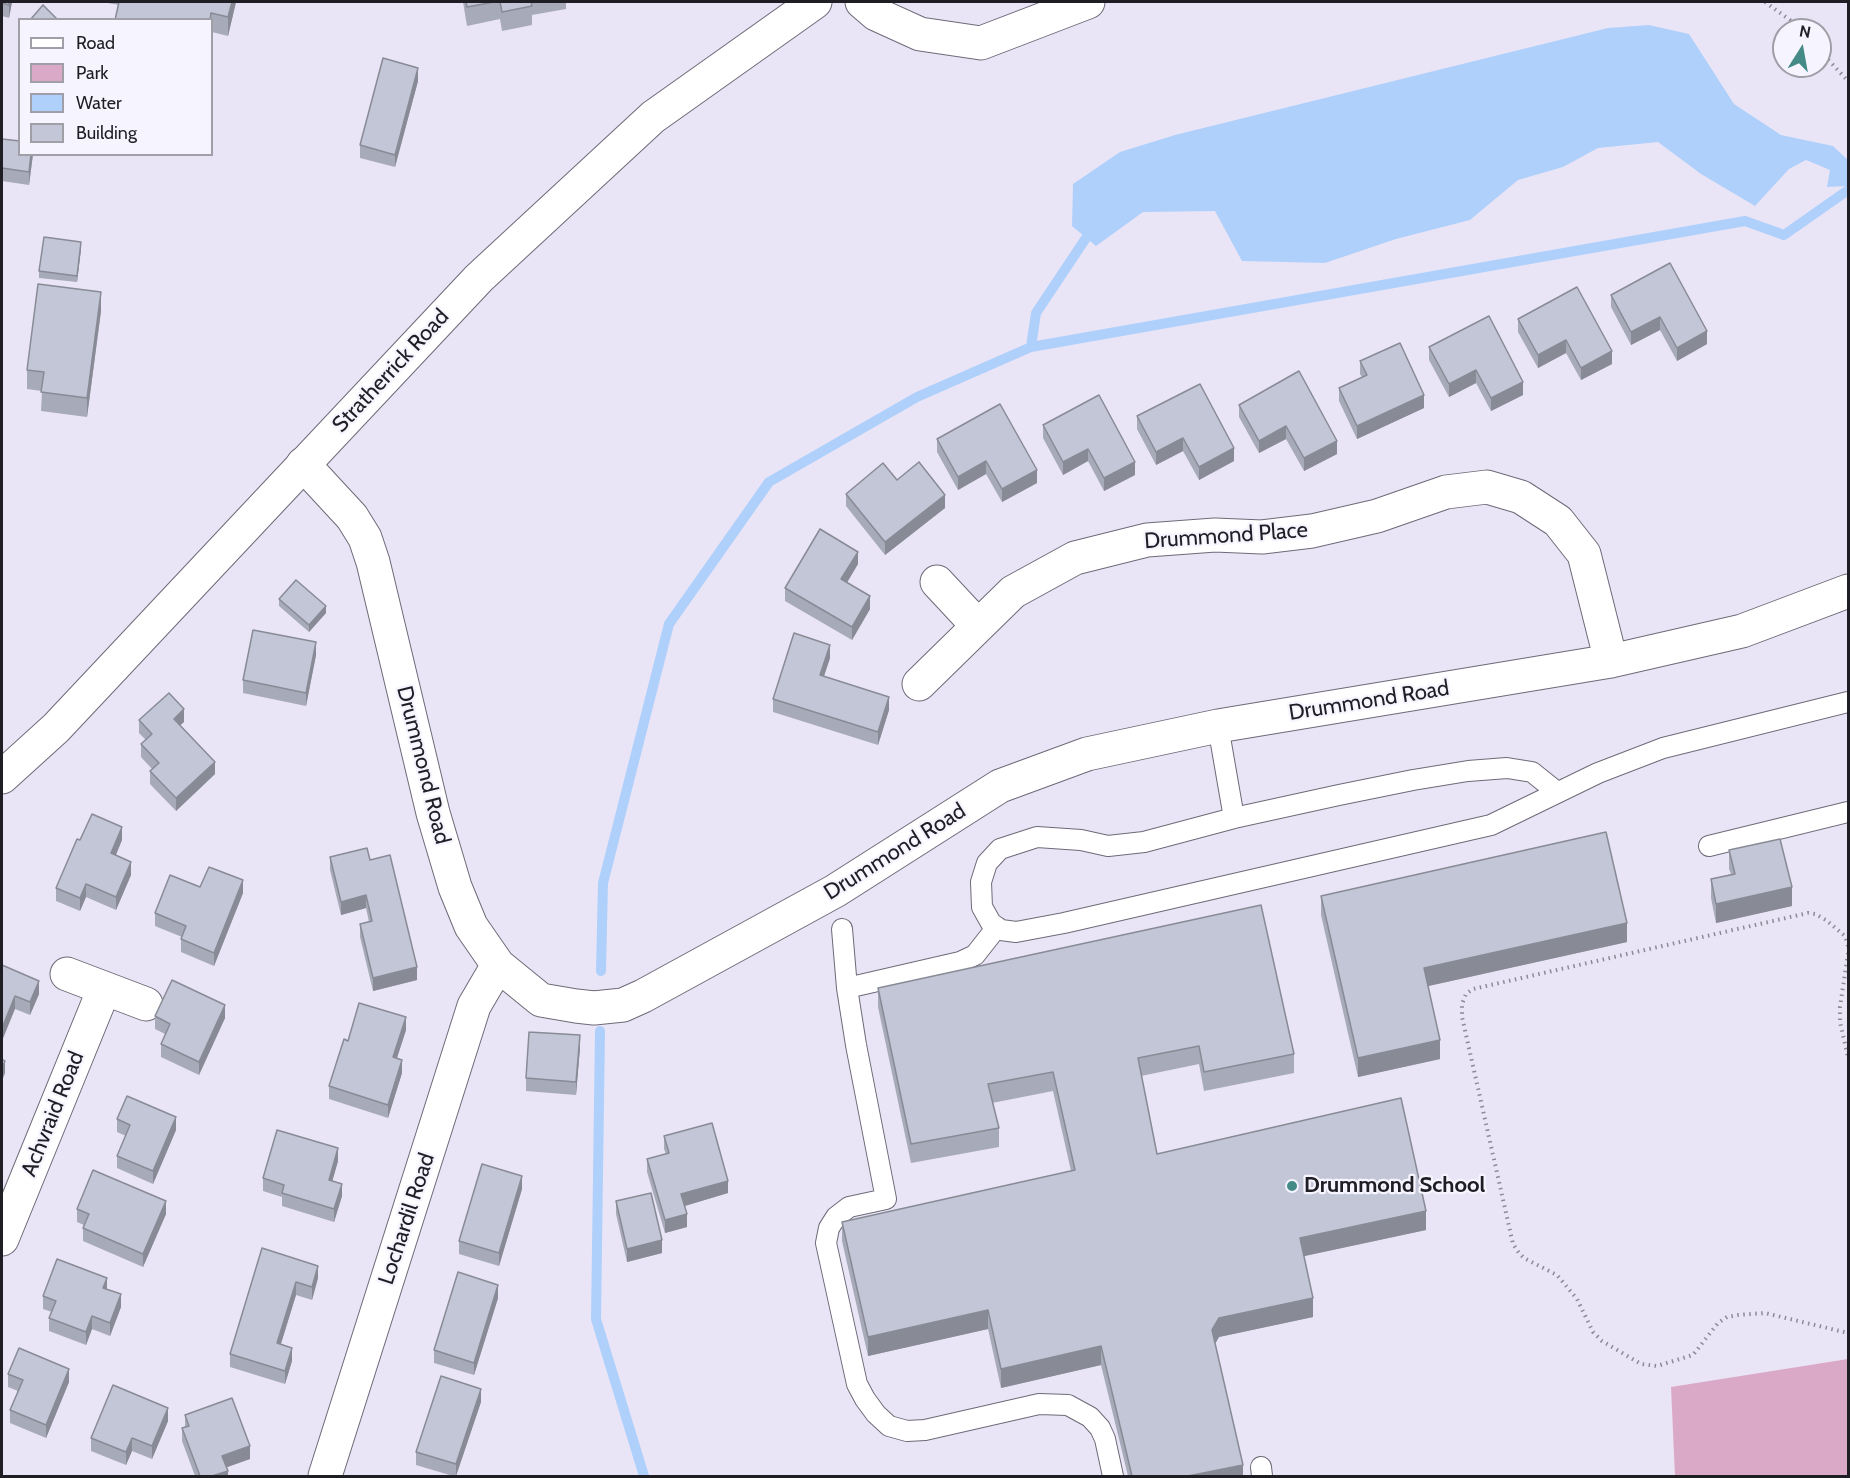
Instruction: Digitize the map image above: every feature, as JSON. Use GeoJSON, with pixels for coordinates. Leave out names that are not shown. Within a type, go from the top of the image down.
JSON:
{"type":"FeatureCollection","features":[{"type":"Feature","properties":{"kind":"street","name":"Stratherrick Road"},"geometry":{"type":"LineString","coordinates":[[2,777],[62,723],[479,278],[653,117],[815,2]]}},
{"type":"Feature","properties":{"kind":"street"},"geometry":{"type":"LineString","coordinates":[[862,2],[876,14],[920,34],[981,43],[1088,2]]}},
{"type":"Feature","properties":{"kind":"street","name":"Drummond Road"},"geometry":{"type":"LineString","coordinates":[[303,464],[352,516],[365,538],[373,562],[433,813],[455,886],[471,926],[498,965],[541,1000],[594,1008],[623,1005],[643,996],[836,891],[1000,786],[1087,754],[1218,726],[1611,661],[1742,631],[1848,591]]}},
{"type":"Feature","properties":{"kind":"street","name":"Drummond Place"},"geometry":{"type":"LineString","coordinates":[[919,684],[1013,592],[1075,558],[1147,540],[1215,535],[1262,537],[1312,531],[1377,516],[1446,492],[1487,487],[1521,496],[1558,521],[1584,554],[1611,661]]}},
{"type":"Feature","properties":{"kind":"street"},"geometry":{"type":"LineString","coordinates":[[937,582],[978,626]]}},
{"type":"Feature","properties":{"kind":"street","name":"Lochardil Road"},"geometry":{"type":"LineString","coordinates":[[325,1476],[474,1006],[498,965]]}},
{"type":"Feature","properties":{"kind":"street"},"geometry":{"type":"LineString","coordinates":[[67,974],[146,1004]]}},
{"type":"Feature","properties":{"kind":"street","name":"Achvraid Road"},"geometry":{"type":"LineString","coordinates":[[2,1239],[104,988]]}},
{"type":"Feature","properties":{"kind":"lane"},"geometry":{"type":"LineString","coordinates":[[1557,792],[1532,772],[1507,768],[1413,780],[1234,818],[1144,842],[1108,846],[1081,840],[1037,837],[1000,849],[987,863],[981,882],[982,907],[991,923],[1001,930],[1016,932],[1491,825],[1598,772],[1663,748],[1848,702]]}},
{"type":"Feature","properties":{"kind":"lane"},"geometry":{"type":"LineString","coordinates":[[1218,726],[1234,818]]}},
{"type":"Feature","properties":{"kind":"lane"},"geometry":{"type":"LineString","coordinates":[[1709,846],[1848,812]]}},
{"type":"Feature","properties":{"kind":"lane"},"geometry":{"type":"LineString","coordinates":[[847,988],[960,962],[975,955],[997,927]]}},
{"type":"Feature","properties":{"kind":"lane"},"geometry":{"type":"LineString","coordinates":[[842,928],[847,988],[856,1045],[886,1199],[849,1207],[836,1217],[829,1228],[826,1243],[857,1384],[865,1399],[890,1426],[907,1431],[925,1430],[1039,1404],[1068,1405],[1090,1417],[1100,1428],[1105,1439],[1113,1476]]}},
{"type":"Feature","properties":{"kind":"path"},"geometry":{"type":"LineString","coordinates":[[1765,2],[1787,18]]}},
{"type":"Feature","properties":{"kind":"path"},"geometry":{"type":"LineString","coordinates":[[1832,64],[1848,81]]}},
{"type":"Feature","properties":{"kind":"path"},"geometry":{"type":"LineString","coordinates":[[1848,946],[1845,936],[1827,920],[1808,913],[1473,989],[1466,994],[1462,1004],[1462,1017],[1513,1244],[1524,1258],[1557,1275],[1577,1299],[1593,1332],[1602,1341],[1641,1364],[1657,1366],[1693,1355],[1718,1323],[1727,1317],[1738,1315],[1765,1313],[1848,1333]]}},
{"type":"Feature","properties":{"kind":"path"},"geometry":{"type":"LineString","coordinates":[[1848,953],[1840,1007],[1840,1022],[1848,1057]]}},
{"type":"Feature","properties":{"kind":"green space"},"geometry":{"type":"Polygon","coordinates":[[[1848,1359],[1848,1476],[1675,1476],[1671,1387],[1848,1359]]]}},
{"type":"Feature","properties":{"kind":"water"},"geometry":{"type":"Polygon","coordinates":[[[1649,25],[1689,34],[1734,104],[1781,135],[1833,146],[1848,160],[1848,186],[1827,187],[1830,170],[1806,160],[1789,169],[1755,206],[1701,174],[1658,142],[1598,148],[1563,167],[1518,180],[1470,220],[1396,239],[1325,263],[1242,261],[1215,211],[1143,212],[1096,246],[1072,226],[1073,184],[1120,152],[1175,135],[1608,28],[1649,25]]]}},
{"type":"Feature","properties":{"kind":"building"},"geometry":{"type":"Polygon","coordinates":[[[119,2],[232,2],[228,17],[211,13],[210,18],[115,18],[119,2]]]}},
{"type":"Feature","properties":{"kind":"building"},"geometry":{"type":"Polygon","coordinates":[[[466,2],[494,2],[467,7],[466,2]]]}},
{"type":"Feature","properties":{"kind":"building"},"geometry":{"type":"Polygon","coordinates":[[[500,2],[531,2],[532,6],[502,12],[500,2]]]}},
{"type":"Feature","properties":{"kind":"building"},"geometry":{"type":"Polygon","coordinates":[[[43,5],[56,18],[32,18],[43,5]]]}},
{"type":"Feature","properties":{"kind":"building"},"geometry":{"type":"Polygon","coordinates":[[[383,58],[418,68],[395,155],[360,145],[383,58]]]}},
{"type":"Feature","properties":{"kind":"building"},"geometry":{"type":"Polygon","coordinates":[[[2,139],[18,141],[18,156],[31,156],[29,172],[2,168],[2,139]]]}},
{"type":"Feature","properties":{"kind":"building"},"geometry":{"type":"Polygon","coordinates":[[[44,237],[81,242],[77,276],[39,271],[44,237]]]}},
{"type":"Feature","properties":{"kind":"building"},"geometry":{"type":"Polygon","coordinates":[[[1670,263],[1707,331],[1677,348],[1660,317],[1631,332],[1611,295],[1670,263]]]}},
{"type":"Feature","properties":{"kind":"building"},"geometry":{"type":"Polygon","coordinates":[[[38,284],[101,292],[87,398],[41,392],[44,372],[27,370],[38,284]]]}},
{"type":"Feature","properties":{"kind":"building"},"geometry":{"type":"Polygon","coordinates":[[[1577,287],[1612,351],[1581,368],[1566,340],[1538,355],[1518,319],[1577,287]]]}},
{"type":"Feature","properties":{"kind":"building"},"geometry":{"type":"Polygon","coordinates":[[[1489,316],[1523,382],[1491,398],[1476,370],[1449,384],[1429,347],[1489,316]]]}},
{"type":"Feature","properties":{"kind":"building"},"geometry":{"type":"Polygon","coordinates":[[[1400,343],[1424,395],[1357,426],[1339,388],[1367,375],[1360,361],[1400,343]]]}},
{"type":"Feature","properties":{"kind":"building"},"geometry":{"type":"Polygon","coordinates":[[[1299,371],[1337,441],[1304,458],[1286,426],[1259,441],[1239,405],[1299,371]]]}},
{"type":"Feature","properties":{"kind":"building"},"geometry":{"type":"Polygon","coordinates":[[[1200,384],[1234,448],[1199,467],[1183,438],[1156,452],[1137,416],[1200,384]]]}},
{"type":"Feature","properties":{"kind":"building"},"geometry":{"type":"Polygon","coordinates":[[[1099,395],[1135,462],[1104,478],[1088,449],[1063,462],[1043,425],[1099,395]]]}},
{"type":"Feature","properties":{"kind":"building"},"geometry":{"type":"Polygon","coordinates":[[[1000,404],[1037,470],[1002,489],[986,461],[958,477],[937,439],[1000,404]]]}},
{"type":"Feature","properties":{"kind":"building"},"geometry":{"type":"Polygon","coordinates":[[[919,462],[945,495],[885,542],[846,494],[883,463],[897,480],[919,462]]]}},
{"type":"Feature","properties":{"kind":"building"},"geometry":{"type":"Polygon","coordinates":[[[820,529],[858,552],[841,579],[870,596],[852,627],[785,588],[820,529]]]}},
{"type":"Feature","properties":{"kind":"building"},"geometry":{"type":"Polygon","coordinates":[[[296,580],[326,606],[309,625],[279,599],[296,580]]]}},
{"type":"Feature","properties":{"kind":"building"},"geometry":{"type":"Polygon","coordinates":[[[253,630],[316,642],[306,693],[243,680],[253,630]]]}},
{"type":"Feature","properties":{"kind":"building"},"geometry":{"type":"Polygon","coordinates":[[[794,633],[830,645],[820,675],[889,697],[878,732],[773,699],[794,633]]]}},
{"type":"Feature","properties":{"kind":"building"},"geometry":{"type":"Polygon","coordinates":[[[169,693],[184,709],[174,719],[215,762],[176,798],[150,771],[159,763],[141,744],[152,734],[139,720],[169,693]]]}},
{"type":"Feature","properties":{"kind":"building"},"geometry":{"type":"Polygon","coordinates":[[[92,814],[122,827],[111,853],[131,862],[116,897],[86,884],[80,898],[56,888],[77,839],[80,840],[92,814]]]}},
{"type":"Feature","properties":{"kind":"building"},"geometry":{"type":"Polygon","coordinates":[[[1606,832],[1627,923],[1424,968],[1440,1040],[1358,1058],[1321,896],[1606,832]]]}},
{"type":"Feature","properties":{"kind":"building"},"geometry":{"type":"Polygon","coordinates":[[[1780,839],[1792,887],[1716,904],[1711,879],[1735,874],[1729,850],[1780,839]]]}},
{"type":"Feature","properties":{"kind":"building"},"geometry":{"type":"Polygon","coordinates":[[[367,848],[370,860],[390,855],[417,967],[373,978],[360,924],[372,921],[366,895],[341,902],[330,857],[367,848]]]}},
{"type":"Feature","properties":{"kind":"building"},"geometry":{"type":"Polygon","coordinates":[[[209,867],[243,880],[214,953],[181,939],[186,926],[155,913],[170,875],[200,887],[209,867]]]}},
{"type":"Feature","properties":{"kind":"building"},"geometry":{"type":"Polygon","coordinates":[[[1261,905],[1294,1054],[1204,1072],[1199,1046],[1138,1058],[1157,1154],[1401,1098],[1426,1211],[1300,1238],[1313,1298],[1219,1318],[1212,1330],[1243,1465],[1188,1476],[1132,1476],[1101,1346],[1001,1369],[988,1310],[868,1337],[842,1222],[1075,1170],[1053,1072],[988,1084],[999,1128],[911,1144],[878,988],[1261,905]]]}},
{"type":"Feature","properties":{"kind":"building"},"geometry":{"type":"Polygon","coordinates":[[[2,965],[39,981],[30,1002],[15,996],[2,1028],[2,965]]]}},
{"type":"Feature","properties":{"kind":"building"},"geometry":{"type":"Polygon","coordinates":[[[172,980],[225,1005],[199,1062],[161,1044],[170,1024],[155,1016],[172,980]]]}},
{"type":"Feature","properties":{"kind":"building"},"geometry":{"type":"Polygon","coordinates":[[[359,1003],[406,1017],[393,1057],[402,1060],[388,1105],[329,1086],[344,1039],[348,1041],[359,1003]]]}},
{"type":"Feature","properties":{"kind":"building"},"geometry":{"type":"Polygon","coordinates":[[[529,1032],[580,1035],[576,1082],[526,1078],[529,1032]]]}},
{"type":"Feature","properties":{"kind":"building"},"geometry":{"type":"Polygon","coordinates":[[[127,1096],[176,1117],[153,1171],[117,1156],[130,1125],[117,1119],[127,1096]]]}},
{"type":"Feature","properties":{"kind":"building"},"geometry":{"type":"Polygon","coordinates":[[[712,1123],[728,1181],[681,1194],[687,1214],[665,1220],[647,1159],[669,1153],[664,1136],[712,1123]]]}},
{"type":"Feature","properties":{"kind":"building"},"geometry":{"type":"Polygon","coordinates":[[[277,1130],[338,1148],[329,1180],[342,1184],[334,1209],[282,1193],[284,1185],[263,1178],[277,1130]]]}},
{"type":"Feature","properties":{"kind":"building"},"geometry":{"type":"Polygon","coordinates":[[[482,1164],[522,1176],[499,1253],[459,1241],[482,1164]]]}},
{"type":"Feature","properties":{"kind":"building"},"geometry":{"type":"Polygon","coordinates":[[[93,1170],[166,1201],[143,1254],[83,1228],[89,1214],[77,1209],[93,1170]]]}},
{"type":"Feature","properties":{"kind":"building"},"geometry":{"type":"Polygon","coordinates":[[[651,1193],[662,1240],[627,1249],[616,1201],[651,1193]]]}},
{"type":"Feature","properties":{"kind":"building"},"geometry":{"type":"Polygon","coordinates":[[[262,1248],[318,1266],[312,1287],[296,1282],[277,1343],[292,1348],[285,1371],[230,1354],[262,1248]]]}},
{"type":"Feature","properties":{"kind":"building"},"geometry":{"type":"Polygon","coordinates":[[[57,1259],[107,1278],[103,1288],[121,1294],[110,1323],[92,1316],[86,1332],[49,1318],[56,1301],[43,1296],[57,1259]]]}},
{"type":"Feature","properties":{"kind":"building"},"geometry":{"type":"Polygon","coordinates":[[[458,1272],[498,1285],[474,1363],[434,1350],[458,1272]]]}},
{"type":"Feature","properties":{"kind":"building"},"geometry":{"type":"Polygon","coordinates":[[[19,1348],[69,1369],[46,1425],[10,1410],[23,1380],[8,1374],[19,1348]]]}},
{"type":"Feature","properties":{"kind":"building"},"geometry":{"type":"Polygon","coordinates":[[[441,1376],[481,1389],[456,1464],[416,1452],[441,1376]]]}},
{"type":"Feature","properties":{"kind":"building"},"geometry":{"type":"Polygon","coordinates":[[[113,1385],[168,1408],[152,1446],[132,1438],[126,1452],[91,1438],[113,1385]]]}},
{"type":"Feature","properties":{"kind":"building"},"geometry":{"type":"Polygon","coordinates":[[[232,1398],[250,1446],[222,1456],[228,1471],[212,1476],[200,1476],[182,1428],[189,1426],[185,1415],[232,1398]]]}},
{"type":"Feature","properties":{"kind":"waterway"},"geometry":{"type":"LineString","coordinates":[[601,971],[603,883],[669,624],[769,482],[917,397],[1031,347],[1745,221],[1784,235],[1848,190]]}},
{"type":"Feature","properties":{"kind":"waterway"},"geometry":{"type":"LineString","coordinates":[[1031,347],[1036,313],[1086,238]]}},
{"type":"Feature","properties":{"kind":"waterway"},"geometry":{"type":"LineString","coordinates":[[600,1031],[596,1319],[644,1476]]}},
{"type":"Feature","properties":{"kind":"place","name":"Drummond School"},"geometry":{"type":"Point","coordinates":[1292,1186]}}]}
